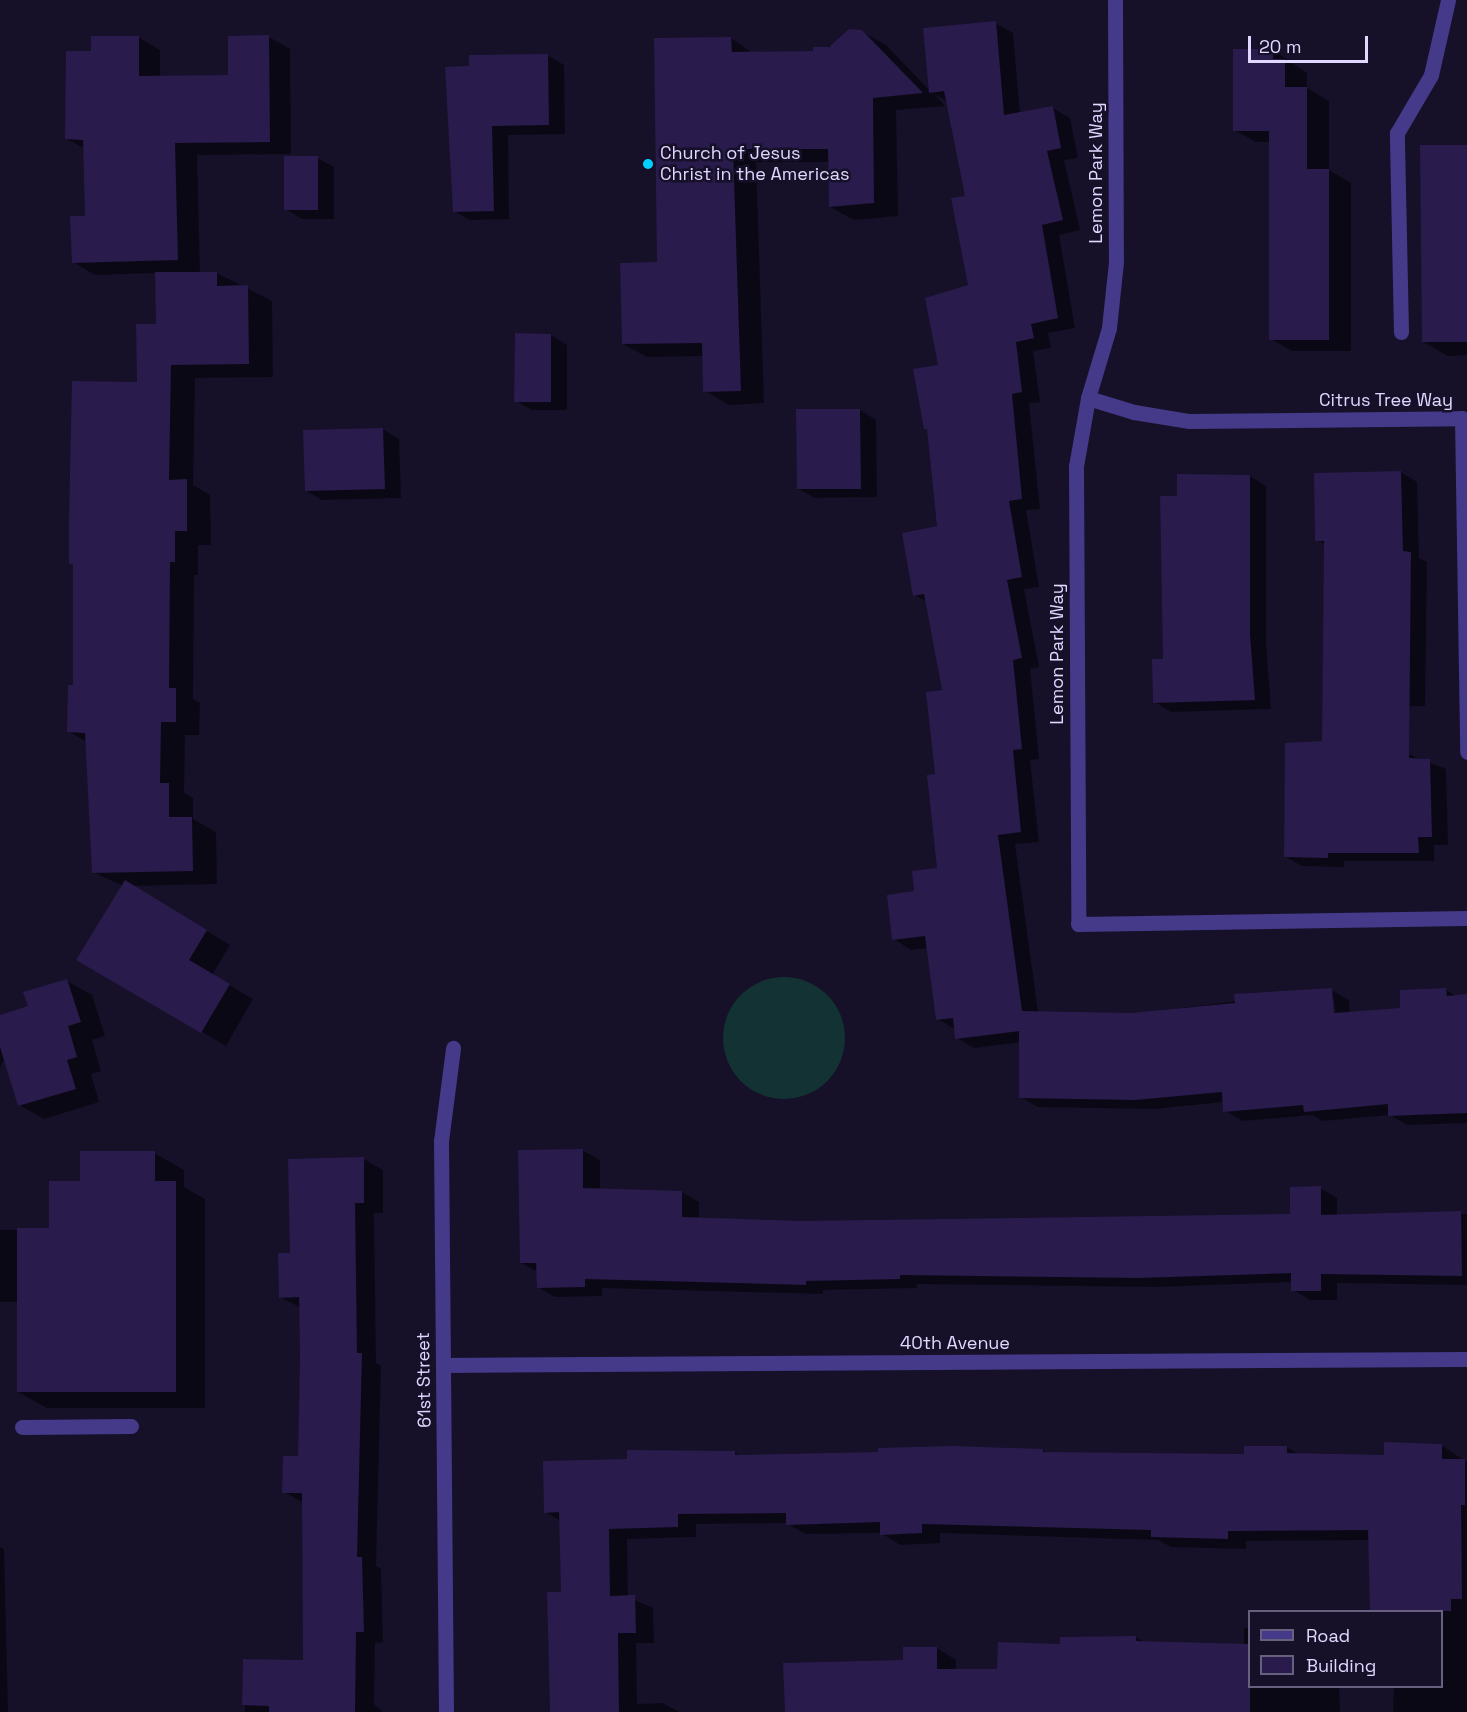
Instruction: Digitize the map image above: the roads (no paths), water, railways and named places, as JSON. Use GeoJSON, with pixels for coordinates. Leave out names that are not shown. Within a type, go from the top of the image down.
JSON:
{"type":"FeatureCollection","features":[{"type":"Feature","properties":{"kind":"street","name":"Lemon Park Way"},"geometry":{"type":"LineString","coordinates":[[1115,0],[1116,262],[1108,328],[1088,398],[1076,466],[1078,924],[1467,918]]}},
{"type":"Feature","properties":{"kind":"street"},"geometry":{"type":"LineString","coordinates":[[1401,332],[1397,133],[1431,75],[1448,0]]}},
{"type":"Feature","properties":{"kind":"street","name":"Citrus Tree Way"},"geometry":{"type":"LineString","coordinates":[[1088,398],[1134,412],[1189,421],[1462,418],[1466,531],[1467,752]]}},
{"type":"Feature","properties":{"kind":"street","name":"61st Street"},"geometry":{"type":"LineString","coordinates":[[446,1712],[441,1141],[453,1048]]}},
{"type":"Feature","properties":{"kind":"street","name":"40th Avenue"},"geometry":{"type":"LineString","coordinates":[[443,1365],[1467,1359]]}},
{"type":"Feature","properties":{"kind":"street"},"geometry":{"type":"LineString","coordinates":[[22,1427],[131,1426]]}},
{"type":"Feature","properties":{"kind":"place","name":"Church of Jesus Christ in the Americas"},"geometry":{"type":"Point","coordinates":[648,164]}}]}
